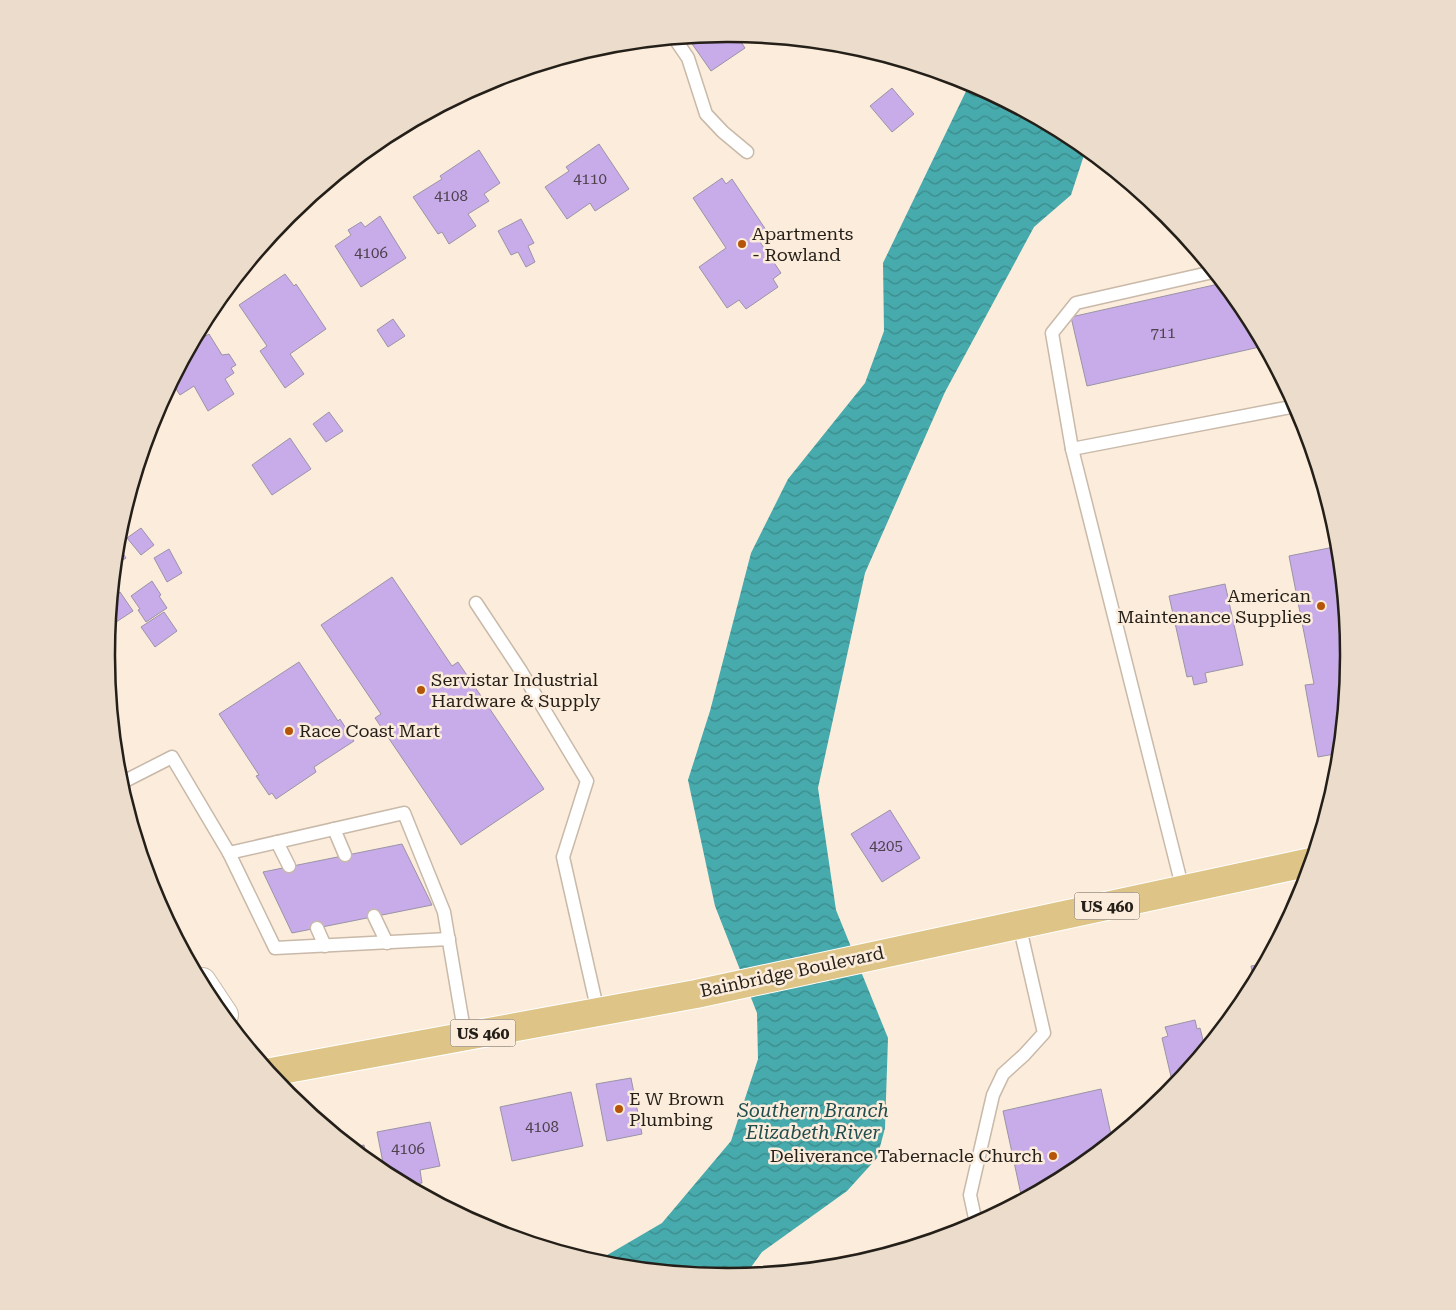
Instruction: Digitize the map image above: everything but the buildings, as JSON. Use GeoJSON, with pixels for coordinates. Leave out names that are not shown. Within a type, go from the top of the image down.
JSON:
{"type":"FeatureCollection","features":[{"type":"Feature","properties":{"kind":"main road","name":"Bainbridge Boulevard"},"geometry":{"type":"LineString","coordinates":[[278,1071],[696,994],[902,948],[1304,864]]}},
{"type":"Feature","properties":{"kind":"lane"},"geometry":{"type":"LineString","coordinates":[[679,45],[688,58],[706,114],[723,132],[747,152]]}},
{"type":"Feature","properties":{"kind":"lane"},"geometry":{"type":"LineString","coordinates":[[1183,890],[1072,449],[1052,333],[1076,303],[1207,273]]}},
{"type":"Feature","properties":{"kind":"lane"},"geometry":{"type":"LineString","coordinates":[[1072,449],[1288,408]]}},
{"type":"Feature","properties":{"kind":"lane"},"geometry":{"type":"LineString","coordinates":[[476,603],[522,671],[587,781],[563,857],[598,1012]]}},
{"type":"Feature","properties":{"kind":"lane"},"geometry":{"type":"LineString","coordinates":[[128,779],[172,757],[229,853],[274,948],[449,939]]}},
{"type":"Feature","properties":{"kind":"lane"},"geometry":{"type":"LineString","coordinates":[[229,853],[404,813],[444,912],[465,1036]]}},
{"type":"Feature","properties":{"kind":"lane"},"geometry":{"type":"LineString","coordinates":[[334,829],[345,855]]}},
{"type":"Feature","properties":{"kind":"lane"},"geometry":{"type":"LineString","coordinates":[[276,842],[289,866]]}},
{"type":"Feature","properties":{"kind":"lane"},"geometry":{"type":"LineString","coordinates":[[374,916],[387,942]]}},
{"type":"Feature","properties":{"kind":"lane"},"geometry":{"type":"LineString","coordinates":[[974,1215],[970,1195],[992,1094],[1003,1074],[1044,1033],[1019,924]]}},
{"type":"Feature","properties":{"kind":"lane"},"geometry":{"type":"LineString","coordinates":[[317,928],[326,946]]}},
{"type":"Feature","properties":{"kind":"water","name":"Southern Branch Elizabeth River"},"geometry":{"type":"Polygon","coordinates":[[[966,91],[1034,125],[1083,157],[1071,195],[1034,227],[945,392],[865,573],[818,788],[836,910],[888,1038],[885,1128],[877,1158],[847,1191],[762,1252],[751,1267],[688,1266],[607,1255],[662,1223],[731,1141],[758,1059],[757,1013],[715,906],[688,780],[710,711],[751,553],[788,479],[865,383],[884,331],[883,263],[966,91]]]}},
{"type":"Feature","properties":{"kind":"place","name":"Apartments - Rowland"},"geometry":{"type":"Point","coordinates":[742,244]}},
{"type":"Feature","properties":{"kind":"place","name":"American Maintenance Supplies"},"geometry":{"type":"Point","coordinates":[1321,606]}},
{"type":"Feature","properties":{"kind":"place","name":"Servistar Industrial Hardware & Supply"},"geometry":{"type":"Point","coordinates":[421,690]}},
{"type":"Feature","properties":{"kind":"place","name":"Race Coast Mart"},"geometry":{"type":"Point","coordinates":[289,731]}},
{"type":"Feature","properties":{"kind":"place","name":"E W Brown Plumbing"},"geometry":{"type":"Point","coordinates":[619,1109]}},
{"type":"Feature","properties":{"kind":"place","name":"Deliverance Tabernacle Church"},"geometry":{"type":"Point","coordinates":[1053,1156]}}]}
